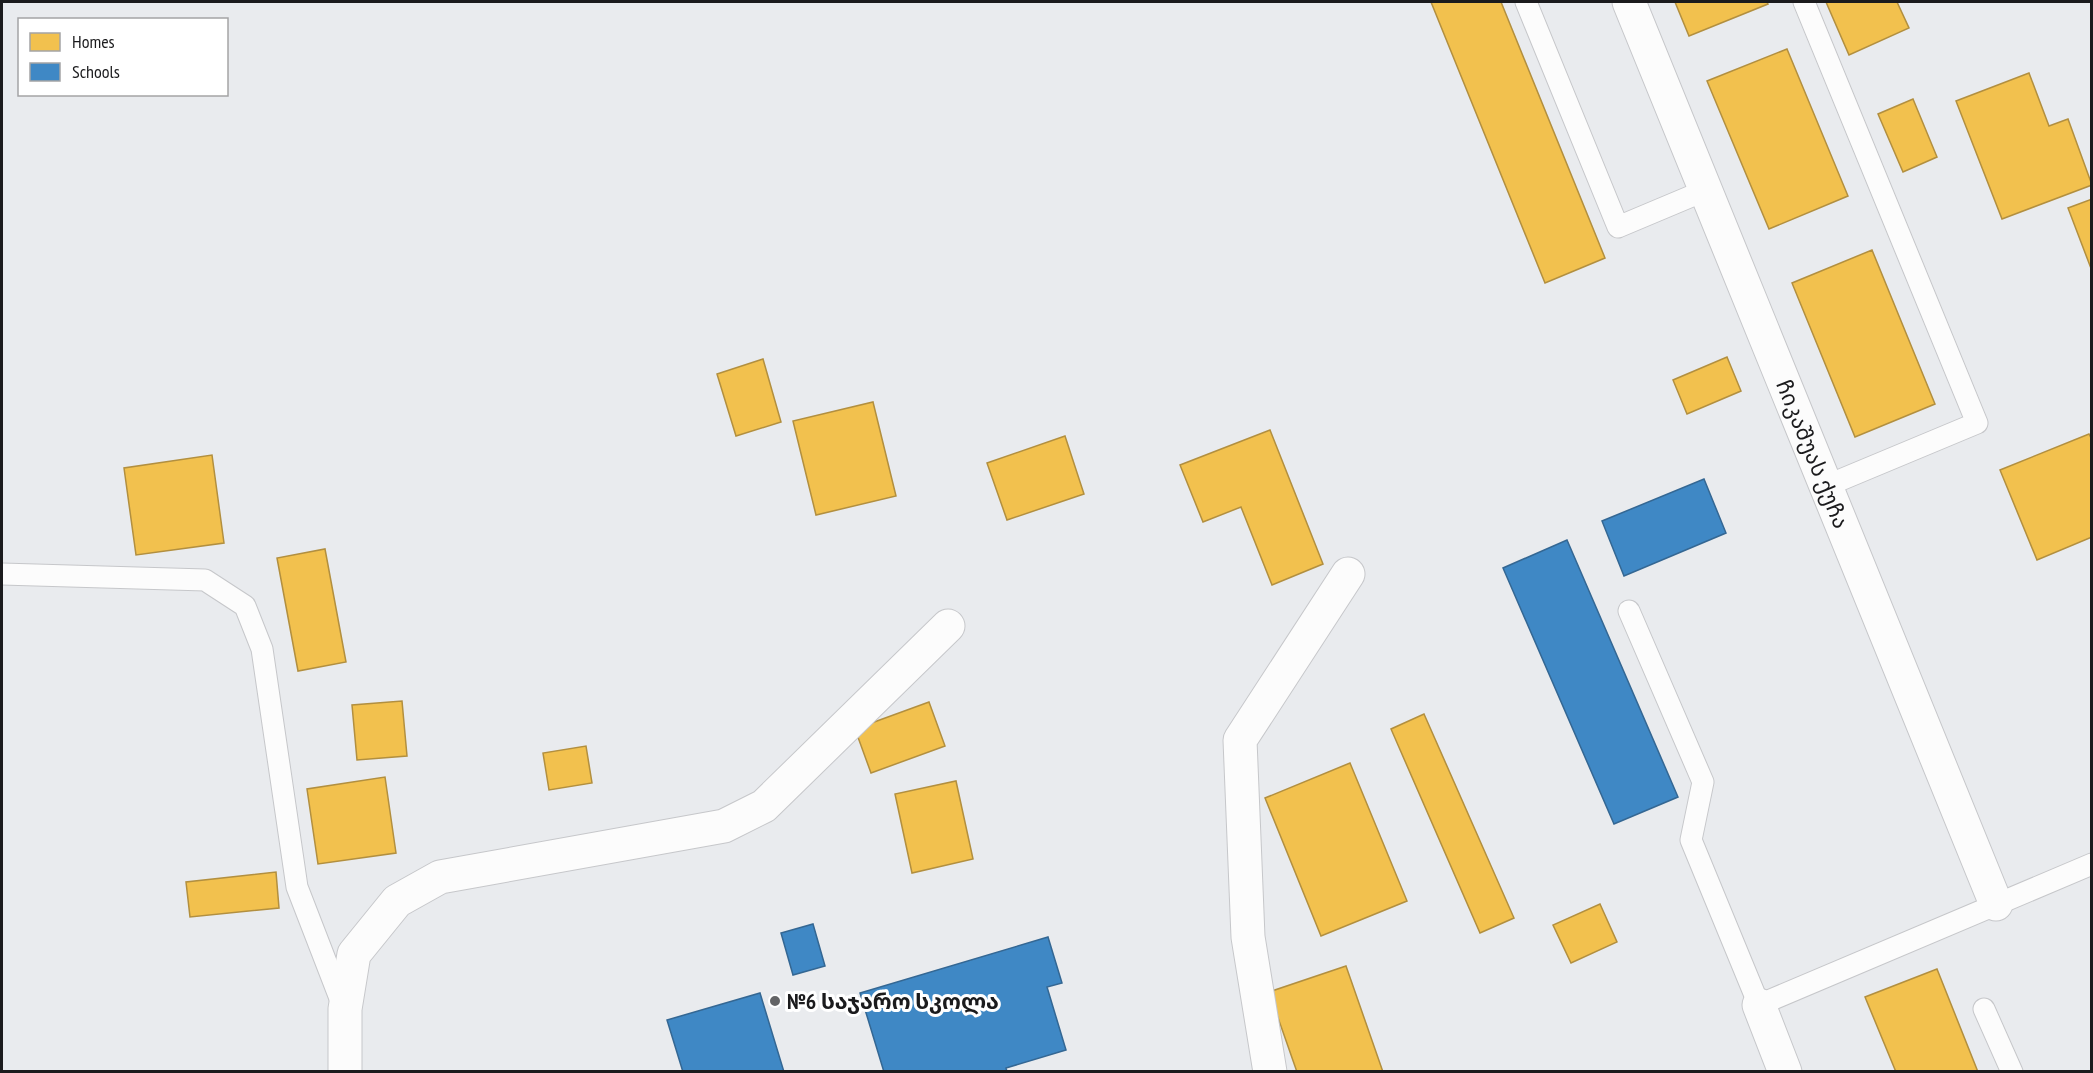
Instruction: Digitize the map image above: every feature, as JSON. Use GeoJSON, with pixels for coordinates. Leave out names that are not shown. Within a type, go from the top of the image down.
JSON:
{"type":"FeatureCollection","features":[{"type":"Feature","properties":{"kind":"street","name":"ჩიკაშუას ქუჩა"},"geometry":{"type":"LineString","coordinates":[[1629,2],[1996,904]]}},
{"type":"Feature","properties":{"kind":"street"},"geometry":{"type":"LineString","coordinates":[[1270,1071],[1248,938],[1240,740],[1348,574]]}},
{"type":"Feature","properties":{"kind":"street"},"geometry":{"type":"LineString","coordinates":[[345,1071],[345,1009],[354,954],[397,901],[440,877],[724,826],[764,806],[948,626]]}},
{"type":"Feature","properties":{"kind":"street"},"geometry":{"type":"LineString","coordinates":[[1759,1005],[1785,1071]]}},
{"type":"Feature","properties":{"kind":"lane"},"geometry":{"type":"LineString","coordinates":[[1526,2],[1618,227],[1706,190]]}},
{"type":"Feature","properties":{"kind":"lane"},"geometry":{"type":"LineString","coordinates":[[1804,2],[1977,423],[1826,486]]}},
{"type":"Feature","properties":{"kind":"lane"},"geometry":{"type":"LineString","coordinates":[[2,574],[206,580],[245,606],[262,650],[297,887],[345,1009]]}},
{"type":"Feature","properties":{"kind":"lane"},"geometry":{"type":"LineString","coordinates":[[1629,611],[1703,782],[1691,840],[1759,1005],[2091,864]]}},
{"type":"Feature","properties":{"kind":"lane"},"geometry":{"type":"LineString","coordinates":[[1984,1009],[2012,1071]]}},
{"type":"Feature","properties":{"kind":"building: Homes"},"geometry":{"type":"Polygon","coordinates":[[[1431,2],[1501,2],[1605,258],[1545,283],[1431,2]]]}},
{"type":"Feature","properties":{"kind":"building: Homes"},"geometry":{"type":"Polygon","coordinates":[[[1675,2],[1767,2],[1768,4],[1689,36],[1675,2]]]}},
{"type":"Feature","properties":{"kind":"building: Homes"},"geometry":{"type":"Polygon","coordinates":[[[1826,2],[1897,2],[1909,28],[1849,55],[1826,2]]]}},
{"type":"Feature","properties":{"kind":"building: Homes"},"geometry":{"type":"Polygon","coordinates":[[[1787,49],[1848,196],[1769,229],[1707,81],[1787,49]]]}},
{"type":"Feature","properties":{"kind":"building: Homes"},"geometry":{"type":"Polygon","coordinates":[[[2029,73],[2049,126],[2068,119],[2092,185],[2002,219],[1956,101],[2029,73]]]}},
{"type":"Feature","properties":{"kind":"building: Homes"},"geometry":{"type":"Polygon","coordinates":[[[1913,99],[1937,157],[1903,172],[1878,114],[1913,99]]]}},
{"type":"Feature","properties":{"kind":"building: Homes"},"geometry":{"type":"Polygon","coordinates":[[[2092,199],[2092,271],[2068,208],[2092,199]]]}},
{"type":"Feature","properties":{"kind":"building: Homes"},"geometry":{"type":"Polygon","coordinates":[[[1872,250],[1935,404],[1855,437],[1792,283],[1872,250]]]}},
{"type":"Feature","properties":{"kind":"building: Homes"},"geometry":{"type":"Polygon","coordinates":[[[1727,357],[1741,391],[1687,414],[1673,380],[1727,357]]]}},
{"type":"Feature","properties":{"kind":"building: Homes"},"geometry":{"type":"Polygon","coordinates":[[[763,359],[781,422],[736,436],[717,374],[763,359]]]}},
{"type":"Feature","properties":{"kind":"building: Homes"},"geometry":{"type":"Polygon","coordinates":[[[873,402],[896,496],[816,515],[793,421],[873,402]]]}},
{"type":"Feature","properties":{"kind":"building: Homes"},"geometry":{"type":"Polygon","coordinates":[[[1270,430],[1323,564],[1272,585],[1241,507],[1203,522],[1180,465],[1270,430]]]}},
{"type":"Feature","properties":{"kind":"building: Homes"},"geometry":{"type":"Polygon","coordinates":[[[2089,434],[2092,440],[2092,537],[2037,560],[2000,470],[2089,434]]]}},
{"type":"Feature","properties":{"kind":"building: Homes"},"geometry":{"type":"Polygon","coordinates":[[[1065,436],[1084,494],[1007,520],[987,463],[1065,436]]]}},
{"type":"Feature","properties":{"kind":"building: Homes"},"geometry":{"type":"Polygon","coordinates":[[[212,455],[224,543],[136,555],[124,468],[212,455]]]}},
{"type":"Feature","properties":{"kind":"building: Homes"},"geometry":{"type":"Polygon","coordinates":[[[325,549],[346,662],[298,671],[277,558],[325,549]]]}},
{"type":"Feature","properties":{"kind":"building: Homes"},"geometry":{"type":"Polygon","coordinates":[[[402,701],[407,756],[357,760],[352,705],[402,701]]]}},
{"type":"Feature","properties":{"kind":"building: Homes"},"geometry":{"type":"Polygon","coordinates":[[[929,702],[945,746],[871,773],[855,729],[929,702]]]}},
{"type":"Feature","properties":{"kind":"building: Homes"},"geometry":{"type":"Polygon","coordinates":[[[1424,714],[1514,918],[1480,933],[1391,729],[1424,714]]]}},
{"type":"Feature","properties":{"kind":"building: Homes"},"geometry":{"type":"Polygon","coordinates":[[[586,746],[592,783],[549,790],[543,753],[586,746]]]}},
{"type":"Feature","properties":{"kind":"building: Homes"},"geometry":{"type":"Polygon","coordinates":[[[1350,763],[1407,901],[1321,936],[1265,798],[1350,763]]]}},
{"type":"Feature","properties":{"kind":"building: Homes"},"geometry":{"type":"Polygon","coordinates":[[[385,777],[396,853],[318,864],[307,789],[385,777]]]}},
{"type":"Feature","properties":{"kind":"building: Homes"},"geometry":{"type":"Polygon","coordinates":[[[956,781],[973,859],[912,873],[895,794],[956,781]]]}},
{"type":"Feature","properties":{"kind":"building: Homes"},"geometry":{"type":"Polygon","coordinates":[[[276,872],[279,908],[190,917],[186,882],[276,872]]]}},
{"type":"Feature","properties":{"kind":"building: Homes"},"geometry":{"type":"Polygon","coordinates":[[[1600,904],[1617,942],[1571,963],[1553,925],[1600,904]]]}},
{"type":"Feature","properties":{"kind":"building: Homes"},"geometry":{"type":"Polygon","coordinates":[[[1346,966],[1383,1072],[1297,1072],[1269,992],[1346,966]]]}},
{"type":"Feature","properties":{"kind":"building: Homes"},"geometry":{"type":"Polygon","coordinates":[[[1937,969],[1978,1072],[1896,1072],[1865,997],[1937,969]]]}},
{"type":"Feature","properties":{"kind":"building: Schools"},"geometry":{"type":"Polygon","coordinates":[[[1704,479],[1726,533],[1624,576],[1602,521],[1704,479]]]}},
{"type":"Feature","properties":{"kind":"building: Schools"},"geometry":{"type":"Polygon","coordinates":[[[1567,540],[1678,797],[1614,824],[1503,568],[1567,540]]]}},
{"type":"Feature","properties":{"kind":"building: Schools"},"geometry":{"type":"Polygon","coordinates":[[[813,924],[825,966],[793,975],[781,933],[813,924]]]}},
{"type":"Feature","properties":{"kind":"building: Schools"},"geometry":{"type":"Polygon","coordinates":[[[1048,937],[1062,983],[1047,987],[1066,1050],[1006,1068],[1007,1072],[884,1072],[860,993],[1048,937]]]}},
{"type":"Feature","properties":{"kind":"building: Schools"},"geometry":{"type":"Polygon","coordinates":[[[760,993],[784,1072],[683,1072],[667,1020],[760,993]]]}},
{"type":"Feature","properties":{"kind":"place","name":"№6 საჯარო სკოლა"},"geometry":{"type":"Point","coordinates":[775,1001]}}]}
